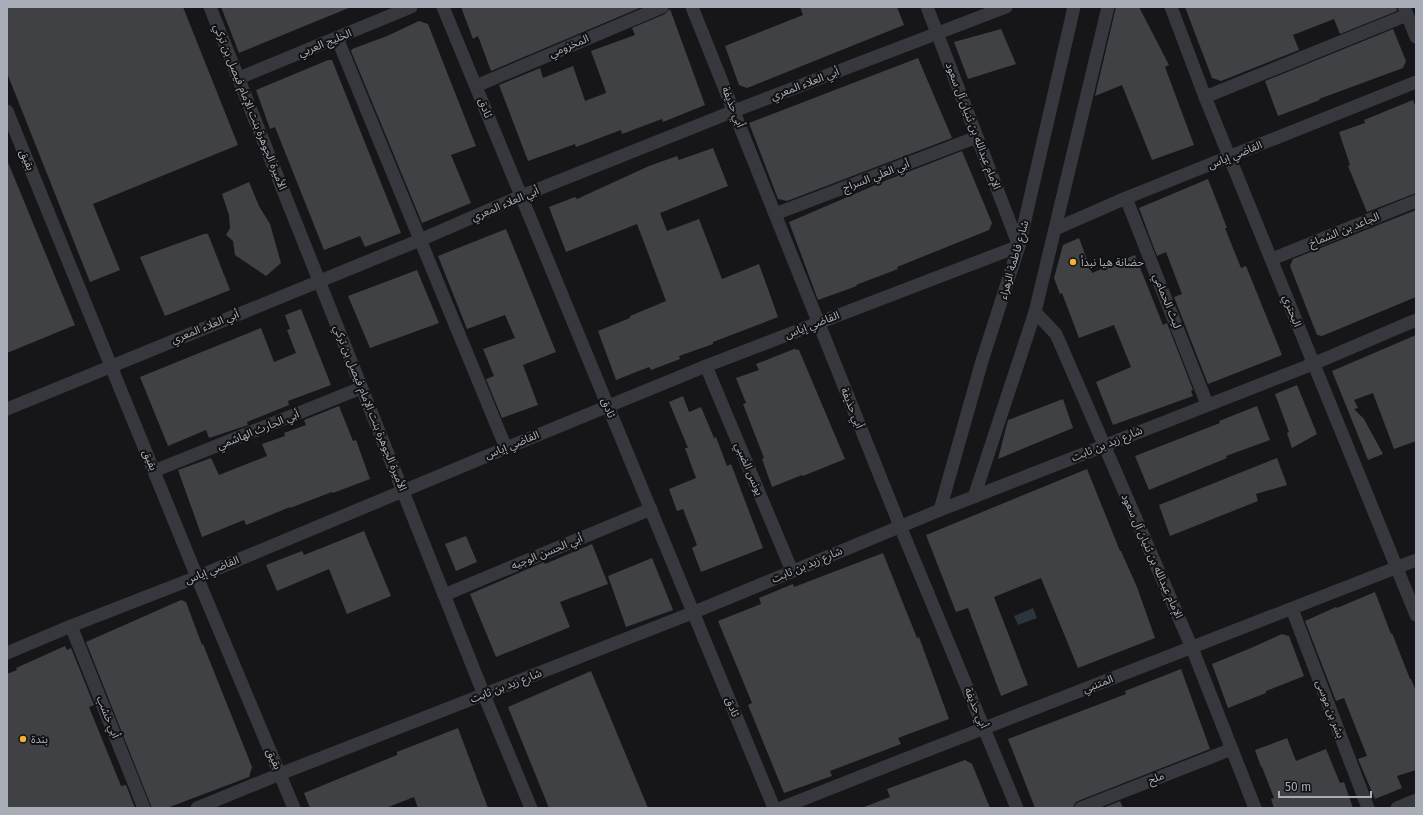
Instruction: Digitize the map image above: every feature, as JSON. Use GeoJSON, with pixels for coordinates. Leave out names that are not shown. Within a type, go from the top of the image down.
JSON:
{"type":"FeatureCollection","features":[{"type":"Feature","properties":{"kind":"street","name":"الأميرة الجوهرة بنت الإمام فيصل بن تركي"},"geometry":{"type":"LineString","coordinates":[[210,7],[484,695],[531,808]]}},
{"type":"Feature","properties":{"kind":"street","name":"الخليج العربي"},"geometry":{"type":"LineString","coordinates":[[239,78],[411,7]]}},
{"type":"Feature","properties":{"kind":"street","name":"ثادق"},"geometry":{"type":"LineString","coordinates":[[443,7],[774,808]]}},
{"type":"Feature","properties":{"kind":"street","name":"المخزومي"},"geometry":{"type":"LineString","coordinates":[[476,86],[662,7]]}},
{"type":"Feature","properties":{"kind":"street","name":"أبي حذيفة"},"geometry":{"type":"LineString","coordinates":[[692,7],[900,526],[1017,808]]}},
{"type":"Feature","properties":{"kind":"street","name":"الإمام عبدالله بن ثنيان آل سعود"},"geometry":{"type":"LineString","coordinates":[[926,7],[1019,246]]}},
{"type":"Feature","properties":{"kind":"street","name":"أبي العلاء المعري"},"geometry":{"type":"LineString","coordinates":[[7,409],[420,240],[522,196],[734,111],[1006,7]]}},
{"type":"Feature","properties":{"kind":"street","name":"شارع فاطمة الزهراء"},"geometry":{"type":"LineString","coordinates":[[940,510],[982,361],[1019,246],[1074,7]]}},
{"type":"Feature","properties":{"kind":"street"},"geometry":{"type":"LineString","coordinates":[[974,497],[1035,312],[1108,7]]}},
{"type":"Feature","properties":{"kind":"street","name":"البحتري"},"geometry":{"type":"LineString","coordinates":[[1171,7],[1229,157],[1272,259],[1313,364],[1416,615]]}},
{"type":"Feature","properties":{"kind":"street"},"geometry":{"type":"LineString","coordinates":[[1205,97],[1405,11],[1416,37]]}},
{"type":"Feature","properties":{"kind":"street"},"geometry":{"type":"LineString","coordinates":[[337,38],[506,448]]}},
{"type":"Feature","properties":{"kind":"street","name":"القاضي إياس"},"geometry":{"type":"LineString","coordinates":[[1055,229],[1126,198],[1416,82]]}},
{"type":"Feature","properties":{"kind":"street","name":"بقيق"},"geometry":{"type":"LineString","coordinates":[[7,111],[197,576],[294,808]]}},
{"type":"Feature","properties":{"kind":"street","name":"أبي العلي السراج"},"geometry":{"type":"LineString","coordinates":[[776,214],[977,137]]}},
{"type":"Feature","properties":{"kind":"street","name":"ليث الحمامي"},"geometry":{"type":"LineString","coordinates":[[1126,198],[1207,404]]}},
{"type":"Feature","properties":{"kind":"street","name":"الجاعد بن الشماخ"},"geometry":{"type":"LineString","coordinates":[[1272,259],[1416,201]]}},
{"type":"Feature","properties":{"kind":"street","name":"القاضي إياس"},"geometry":{"type":"LineString","coordinates":[[7,653],[706,366],[1019,246]]}},
{"type":"Feature","properties":{"kind":"street","name":"الإمام عبدالله بن ثنيان آل سعود"},"geometry":{"type":"LineString","coordinates":[[1035,312],[1056,334],[1192,648],[1255,808]]}},
{"type":"Feature","properties":{"kind":"street","name":"شارع زيد بن ثابت"},"geometry":{"type":"LineString","coordinates":[[197,808],[692,612],[900,526],[1103,445],[1313,364],[1416,320]]}},
{"type":"Feature","properties":{"kind":"street","name":"يونس الضبي"},"geometry":{"type":"LineString","coordinates":[[706,366],[792,571]]}},
{"type":"Feature","properties":{"kind":"street","name":"أبي الحارث الهاشمي"},"geometry":{"type":"LineString","coordinates":[[154,471],[361,388]]}},
{"type":"Feature","properties":{"kind":"street","name":"أبي الحسن الوجيه"},"geometry":{"type":"LineString","coordinates":[[444,595],[651,509]]}},
{"type":"Feature","properties":{"kind":"street","name":"المتنبي"},"geometry":{"type":"LineString","coordinates":[[781,808],[1416,560]]}},
{"type":"Feature","properties":{"kind":"street","name":"بشر بن موسى"},"geometry":{"type":"LineString","coordinates":[[1292,609],[1368,808]]}},
{"type":"Feature","properties":{"kind":"street","name":"أبي خشب"},"geometry":{"type":"LineString","coordinates":[[71,626],[144,808]]}},
{"type":"Feature","properties":{"kind":"street","name":"ملح"},"geometry":{"type":"LineString","coordinates":[[1080,808],[1232,749]]}},
{"type":"Feature","properties":{"kind":"street"},"geometry":{"type":"LineString","coordinates":[[1397,808],[1416,800]]}},
{"type":"Feature","properties":{"kind":"shaded area"},"geometry":{"type":"Polygon","coordinates":[[[1033,608],[1037,618],[1018,625],[1014,616],[1033,608]]]}},
{"type":"Feature","properties":{"kind":"building"},"geometry":{"type":"Polygon","coordinates":[[[7,7],[183,7],[238,145],[93,204],[120,270],[90,282],[7,73],[7,7]]]}},
{"type":"Feature","properties":{"kind":"building"},"geometry":{"type":"Polygon","coordinates":[[[221,7],[351,7],[239,53],[221,7]]]}},
{"type":"Feature","properties":{"kind":"building"},"geometry":{"type":"Polygon","coordinates":[[[461,7],[642,7],[491,71],[478,36],[473,39],[461,7]]]}},
{"type":"Feature","properties":{"kind":"building"},"geometry":{"type":"Polygon","coordinates":[[[800,7],[897,7],[904,25],[747,88],[739,85],[725,46],[803,15],[800,7]]]}},
{"type":"Feature","properties":{"kind":"building"},"geometry":{"type":"Polygon","coordinates":[[[1116,7],[1139,7],[1169,65],[1165,67],[1194,145],[1152,160],[1122,85],[1095,96],[1116,7]]]}},
{"type":"Feature","properties":{"kind":"building"},"geometry":{"type":"Polygon","coordinates":[[[1185,7],[1396,7],[1397,11],[1340,34],[1334,19],[1293,35],[1299,50],[1221,81],[1212,78],[1185,7]]]}},
{"type":"Feature","properties":{"kind":"building"},"geometry":{"type":"Polygon","coordinates":[[[670,9],[705,105],[663,122],[662,119],[622,134],[621,130],[576,147],[575,144],[528,161],[499,85],[540,68],[543,78],[573,66],[585,101],[606,93],[591,51],[635,35],[632,28],[665,14],[670,9]]]}},
{"type":"Feature","properties":{"kind":"building"},"geometry":{"type":"Polygon","coordinates":[[[419,21],[428,24],[476,146],[451,155],[471,203],[422,223],[351,51],[352,49],[387,36],[419,21]]]}},
{"type":"Feature","properties":{"kind":"building"},"geometry":{"type":"Polygon","coordinates":[[[1001,29],[1016,64],[968,79],[954,42],[1001,29]]]}},
{"type":"Feature","properties":{"kind":"building"},"geometry":{"type":"Polygon","coordinates":[[[1393,29],[1406,61],[1403,68],[1278,116],[1265,81],[1393,29]]]}},
{"type":"Feature","properties":{"kind":"building"},"geometry":{"type":"Polygon","coordinates":[[[918,58],[952,138],[787,201],[778,199],[749,123],[918,58]]]}},
{"type":"Feature","properties":{"kind":"building"},"geometry":{"type":"Polygon","coordinates":[[[328,60],[332,60],[401,233],[365,247],[360,236],[324,250],[275,127],[270,129],[256,90],[328,60]]]}},
{"type":"Feature","properties":{"kind":"building"},"geometry":{"type":"Polygon","coordinates":[[[1413,100],[1416,108],[1416,193],[1367,212],[1348,166],[1350,165],[1339,132],[1365,123],[1364,120],[1413,100]]]}},
{"type":"Feature","properties":{"kind":"building"},"geometry":{"type":"Polygon","coordinates":[[[713,148],[728,186],[660,213],[667,231],[699,219],[722,279],[759,264],[778,317],[713,342],[713,344],[679,356],[680,359],[651,370],[649,367],[616,380],[598,331],[666,301],[637,224],[566,252],[549,207],[575,197],[577,199],[649,166],[677,156],[679,160],[713,148]]]}},
{"type":"Feature","properties":{"kind":"building"},"geometry":{"type":"Polygon","coordinates":[[[962,151],[992,223],[989,230],[897,267],[898,269],[856,285],[857,286],[818,300],[789,222],[887,180],[962,151]]]}},
{"type":"Feature","properties":{"kind":"building"},"geometry":{"type":"Polygon","coordinates":[[[7,160],[75,325],[7,353],[7,160]]]}},
{"type":"Feature","properties":{"kind":"building"},"geometry":{"type":"Polygon","coordinates":[[[1208,179],[1241,268],[1246,266],[1282,355],[1208,384],[1174,297],[1182,294],[1166,252],[1157,256],[1139,208],[1208,179]]]}},
{"type":"Feature","properties":{"kind":"building"},"geometry":{"type":"Polygon","coordinates":[[[249,182],[259,206],[270,224],[281,263],[266,276],[235,255],[233,241],[226,235],[230,228],[229,215],[222,194],[249,182]]]}},
{"type":"Feature","properties":{"kind":"building"},"geometry":{"type":"Polygon","coordinates":[[[1416,210],[1416,297],[1322,336],[1317,335],[1290,266],[1293,259],[1416,210]]]}},
{"type":"Feature","properties":{"kind":"building"},"geometry":{"type":"Polygon","coordinates":[[[506,229],[556,352],[523,365],[538,405],[502,418],[486,379],[494,376],[483,349],[515,338],[505,315],[467,329],[438,256],[506,229]]]}},
{"type":"Feature","properties":{"kind":"building"},"geometry":{"type":"Polygon","coordinates":[[[204,234],[208,234],[230,290],[165,316],[140,257],[204,234]]]}},
{"type":"Feature","properties":{"kind":"building"},"geometry":{"type":"Polygon","coordinates":[[[1079,238],[1092,273],[1135,255],[1163,325],[1167,323],[1193,390],[1191,391],[1193,396],[1113,425],[1096,382],[1131,367],[1114,325],[1079,338],[1062,293],[1060,294],[1054,278],[1063,245],[1079,238]]]}},
{"type":"Feature","properties":{"kind":"building"},"geometry":{"type":"Polygon","coordinates":[[[417,270],[439,323],[370,348],[348,296],[417,270]]]}},
{"type":"Feature","properties":{"kind":"building"},"geometry":{"type":"Polygon","coordinates":[[[301,309],[331,385],[288,401],[289,405],[247,422],[248,425],[209,438],[206,430],[168,446],[140,377],[261,328],[274,362],[296,353],[287,330],[290,329],[285,315],[301,309]]]}},
{"type":"Feature","properties":{"kind":"building"},"geometry":{"type":"Polygon","coordinates":[[[1416,335],[1416,441],[1394,449],[1373,393],[1354,400],[1358,408],[1354,409],[1364,419],[1383,454],[1368,460],[1332,371],[1416,335]]]}},
{"type":"Feature","properties":{"kind":"building"},"geometry":{"type":"Polygon","coordinates":[[[794,349],[799,350],[845,459],[772,487],[762,459],[764,458],[743,404],[746,403],[736,378],[759,370],[756,364],[794,349]]]}},
{"type":"Feature","properties":{"kind":"building"},"geometry":{"type":"Polygon","coordinates":[[[1297,385],[1317,434],[1292,448],[1287,433],[1289,432],[1275,394],[1297,385]]]}},
{"type":"Feature","properties":{"kind":"building"},"geometry":{"type":"Polygon","coordinates":[[[683,396],[689,412],[701,407],[714,438],[716,437],[727,466],[731,464],[763,548],[701,572],[692,548],[697,545],[683,509],[677,511],[669,489],[696,478],[685,448],[688,448],[669,402],[683,396]]]}},
{"type":"Feature","properties":{"kind":"building"},"geometry":{"type":"Polygon","coordinates":[[[1063,399],[1073,428],[998,459],[1008,420],[1063,399]]]}},
{"type":"Feature","properties":{"kind":"building"},"geometry":{"type":"Polygon","coordinates":[[[339,406],[353,441],[356,440],[370,479],[290,507],[246,525],[244,520],[202,537],[178,470],[211,458],[219,475],[267,456],[262,444],[285,436],[284,433],[306,425],[304,420],[339,406]]]}},
{"type":"Feature","properties":{"kind":"building"},"geometry":{"type":"Polygon","coordinates":[[[1257,406],[1270,440],[1226,456],[1227,458],[1149,490],[1135,456],[1220,423],[1219,421],[1257,406]]]}},
{"type":"Feature","properties":{"kind":"building"},"geometry":{"type":"Polygon","coordinates":[[[1277,458],[1287,485],[1256,494],[1258,501],[1170,536],[1159,505],[1277,458]]]}},
{"type":"Feature","properties":{"kind":"building"},"geometry":{"type":"Polygon","coordinates":[[[1087,469],[1120,551],[1137,587],[1155,638],[1078,668],[1041,578],[994,597],[1028,685],[1001,696],[968,608],[956,612],[926,535],[1087,469]]]}},
{"type":"Feature","properties":{"kind":"building"},"geometry":{"type":"Polygon","coordinates":[[[364,531],[391,596],[347,614],[329,569],[277,591],[266,565],[302,551],[304,555],[364,531]]]}},
{"type":"Feature","properties":{"kind":"building"},"geometry":{"type":"Polygon","coordinates":[[[466,536],[477,562],[456,571],[445,544],[466,536]]]}},
{"type":"Feature","properties":{"kind":"building"},"geometry":{"type":"Polygon","coordinates":[[[592,544],[608,584],[560,602],[570,627],[496,657],[470,594],[544,562],[545,564],[592,544]]]}},
{"type":"Feature","properties":{"kind":"building"},"geometry":{"type":"Polygon","coordinates":[[[883,553],[917,638],[919,637],[949,719],[898,738],[901,744],[830,771],[832,776],[784,793],[748,705],[752,703],[718,621],[761,604],[759,598],[793,584],[794,587],[883,553]]]}},
{"type":"Feature","properties":{"kind":"building"},"geometry":{"type":"Polygon","coordinates":[[[652,558],[673,610],[626,627],[608,576],[652,558]]]}},
{"type":"Feature","properties":{"kind":"building"},"geometry":{"type":"Polygon","coordinates":[[[1375,592],[1391,634],[1392,633],[1416,691],[1416,770],[1397,776],[1402,788],[1375,799],[1358,759],[1367,756],[1344,698],[1336,701],[1305,621],[1375,592]]]}},
{"type":"Feature","properties":{"kind":"building"},"geometry":{"type":"Polygon","coordinates":[[[181,600],[186,602],[252,767],[249,777],[167,808],[152,808],[86,642],[181,600]]]}},
{"type":"Feature","properties":{"kind":"building"},"geometry":{"type":"Polygon","coordinates":[[[1282,634],[1289,636],[1304,676],[1228,708],[1212,664],[1282,634]]]}},
{"type":"Feature","properties":{"kind":"building"},"geometry":{"type":"Polygon","coordinates":[[[65,646],[67,650],[71,648],[94,705],[89,707],[121,786],[126,785],[135,808],[7,808],[7,674],[17,670],[16,668],[65,646]]]}},
{"type":"Feature","properties":{"kind":"building"},"geometry":{"type":"Polygon","coordinates":[[[1181,669],[1210,749],[1078,801],[1075,803],[1073,808],[1035,808],[1008,739],[1126,694],[1125,691],[1181,669]]]}},
{"type":"Feature","properties":{"kind":"building"},"geometry":{"type":"Polygon","coordinates":[[[591,671],[648,808],[549,808],[508,707],[591,671]]]}},
{"type":"Feature","properties":{"kind":"building"},"geometry":{"type":"Polygon","coordinates":[[[458,728],[488,808],[418,808],[414,797],[386,808],[310,808],[304,793],[397,755],[397,752],[458,728]]]}},
{"type":"Feature","properties":{"kind":"building"},"geometry":{"type":"Polygon","coordinates":[[[1287,738],[1296,761],[1326,749],[1340,783],[1344,782],[1353,808],[1274,808],[1271,799],[1274,798],[1255,750],[1287,738]]]}},
{"type":"Feature","properties":{"kind":"building"},"geometry":{"type":"Polygon","coordinates":[[[965,760],[972,764],[990,808],[864,808],[890,797],[887,789],[965,760]]]}},
{"type":"Feature","properties":{"kind":"building"},"geometry":{"type":"Polygon","coordinates":[[[1120,801],[1123,808],[1103,808],[1120,801]]]}},
{"type":"Feature","properties":{"kind":"place","name":"حضانة هيا نبدأ"},"geometry":{"type":"Point","coordinates":[1073,262]}},
{"type":"Feature","properties":{"kind":"place","name":"بندة"},"geometry":{"type":"Point","coordinates":[23,739]}}]}
